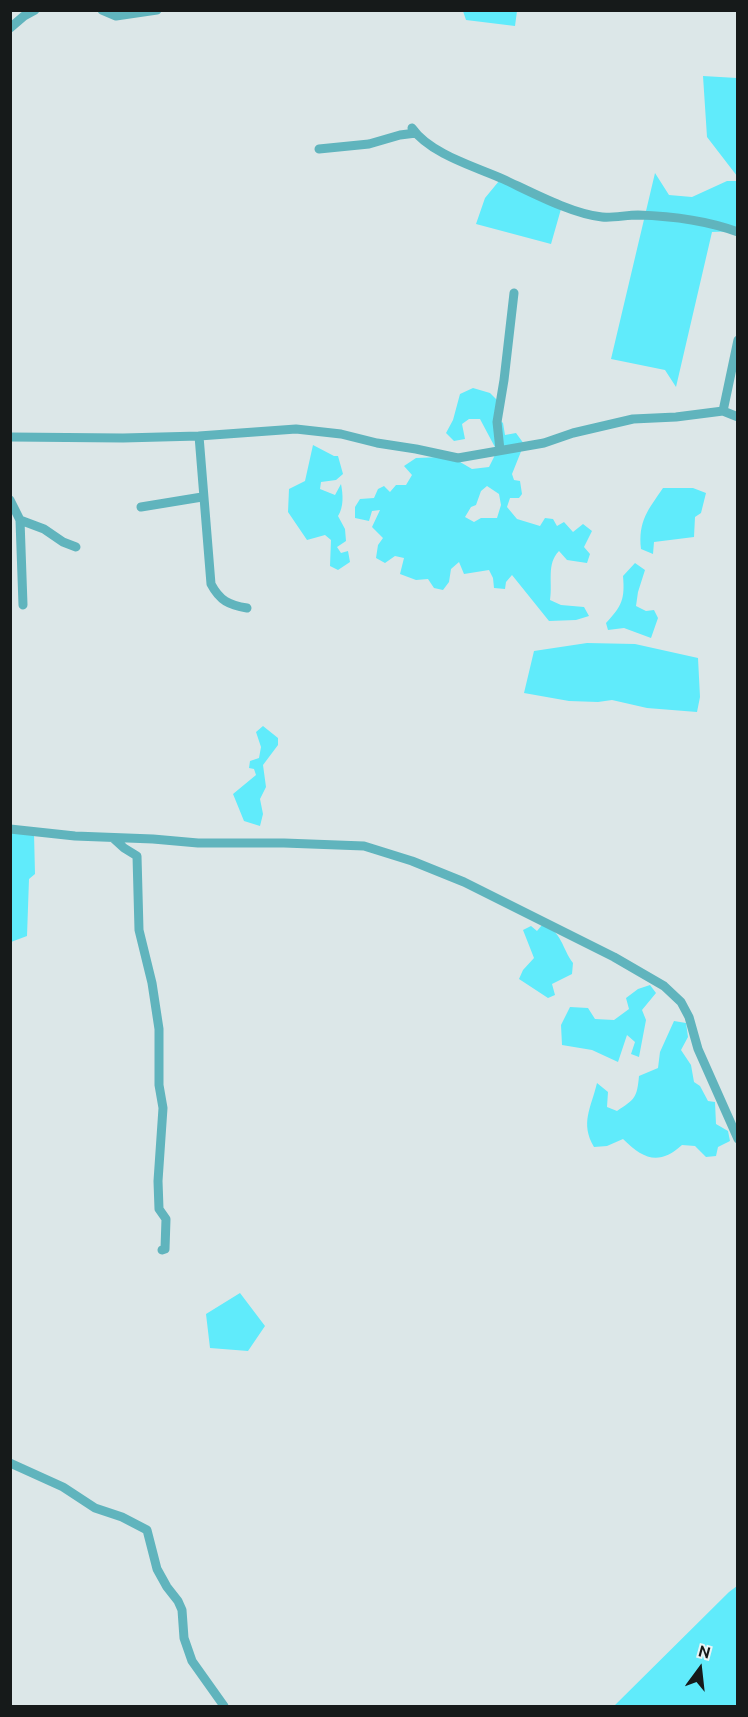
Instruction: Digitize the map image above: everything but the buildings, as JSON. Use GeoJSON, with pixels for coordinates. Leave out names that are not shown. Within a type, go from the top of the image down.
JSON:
{"type":"FeatureCollection","features":[{"type":"Feature","properties":{"kind":"street"},"geometry":{"type":"LineString","coordinates":[[10,28],[35,10]]}},
{"type":"Feature","properties":{"kind":"street"},"geometry":{"type":"LineString","coordinates":[[102,10],[116,16],[155,11]]}},
{"type":"Feature","properties":{"kind":"street"},"geometry":{"type":"LineString","coordinates":[[320,149],[369,144],[414,131],[442,152],[556,203],[602,217],[636,215],[675,217],[706,222],[738,232]]}},
{"type":"Feature","properties":{"kind":"street"},"geometry":{"type":"LineString","coordinates":[[500,450],[496,422],[504,380],[514,293]]}},
{"type":"Feature","properties":{"kind":"street"},"geometry":{"type":"LineString","coordinates":[[723,411],[738,340]]}},
{"type":"Feature","properties":{"kind":"street"},"geometry":{"type":"LineString","coordinates":[[10,437],[123,438],[306,430],[341,434],[458,458],[554,441],[573,433],[633,419],[676,417],[723,411],[738,417]]}},
{"type":"Feature","properties":{"kind":"street"},"geometry":{"type":"LineString","coordinates":[[198,436],[211,585],[216,594],[226,603],[247,608]]}},
{"type":"Feature","properties":{"kind":"street"},"geometry":{"type":"LineString","coordinates":[[141,507],[202,497]]}},
{"type":"Feature","properties":{"kind":"street"},"geometry":{"type":"LineString","coordinates":[[10,500],[20,520],[23,605]]}},
{"type":"Feature","properties":{"kind":"street"},"geometry":{"type":"LineString","coordinates":[[20,520],[44,529],[76,547]]}},
{"type":"Feature","properties":{"kind":"street"},"geometry":{"type":"LineString","coordinates":[[10,829],[198,843],[364,846],[412,861],[464,882],[514,909],[559,928],[663,986],[681,1002],[689,1017],[698,1049],[738,1139]]}},
{"type":"Feature","properties":{"kind":"street"},"geometry":{"type":"LineString","coordinates":[[113,838],[137,856],[139,930],[152,982],[159,1029],[159,1085],[163,1108],[158,1181],[159,1209],[166,1219],[165,1249],[162,1250]]}},
{"type":"Feature","properties":{"kind":"street"},"geometry":{"type":"LineString","coordinates":[[10,1463],[63,1487],[95,1508],[122,1517],[147,1530],[157,1569],[182,1610],[184,1638],[192,1661],[224,1707]]}},
{"type":"Feature","properties":{"kind":"shaded area"},"geometry":{"type":"Polygon","coordinates":[[[463,11],[517,11],[515,26],[466,20],[463,11]]]}},
{"type":"Feature","properties":{"kind":"shaded area"},"geometry":{"type":"Polygon","coordinates":[[[703,76],[737,78],[737,176],[707,137],[703,76]]]}},
{"type":"Feature","properties":{"kind":"shaded area"},"geometry":{"type":"Polygon","coordinates":[[[655,173],[669,195],[692,197],[727,181],[737,181],[737,231],[712,232],[676,387],[665,370],[611,359],[655,173]]]}},
{"type":"Feature","properties":{"kind":"shaded area"},"geometry":{"type":"Polygon","coordinates":[[[499,181],[561,209],[551,244],[476,224],[485,198],[499,181]]]}},
{"type":"Feature","properties":{"kind":"shaded area"},"geometry":{"type":"Polygon","coordinates":[[[473,388],[490,393],[498,401],[494,414],[503,423],[505,435],[516,433],[524,444],[512,474],[514,480],[520,481],[522,494],[519,498],[510,498],[507,507],[517,519],[540,526],[545,518],[553,519],[557,526],[564,522],[573,532],[583,524],[592,531],[584,547],[590,554],[587,563],[567,560],[559,551],[555,556],[551,574],[550,600],[561,605],[584,607],[589,616],[576,620],[549,621],[512,575],[506,582],[505,589],[494,588],[489,570],[464,574],[459,562],[451,569],[449,582],[443,590],[434,588],[428,579],[416,580],[400,574],[404,558],[395,556],[385,563],[376,558],[378,545],[383,538],[372,527],[380,510],[372,511],[369,521],[355,518],[355,507],[360,499],[374,498],[378,489],[384,486],[390,492],[396,485],[406,485],[412,475],[404,466],[416,458],[442,457],[455,459],[472,469],[489,467],[497,451],[480,419],[469,419],[462,424],[465,439],[454,441],[446,433],[453,420],[460,394],[473,388]],[[487,486],[481,491],[476,505],[471,507],[465,517],[474,522],[481,518],[497,518],[501,505],[499,494],[487,486]]]}},
{"type":"Feature","properties":{"kind":"shaded area"},"geometry":{"type":"Polygon","coordinates":[[[313,445],[338,456],[343,474],[336,480],[321,482],[320,489],[335,495],[341,484],[343,496],[338,516],[345,529],[346,541],[337,547],[341,553],[348,551],[350,562],[338,570],[330,566],[331,540],[325,535],[307,540],[288,512],[289,489],[305,481],[313,445]]]}},
{"type":"Feature","properties":{"kind":"shaded area"},"geometry":{"type":"Polygon","coordinates":[[[663,488],[693,488],[706,493],[701,513],[695,517],[694,537],[654,542],[653,554],[641,549],[641,531],[649,510],[663,488]]]}},
{"type":"Feature","properties":{"kind":"shaded area"},"geometry":{"type":"Polygon","coordinates":[[[635,563],[645,570],[636,606],[646,611],[654,610],[658,618],[651,638],[624,628],[608,630],[606,623],[621,602],[623,576],[635,563]]]}},
{"type":"Feature","properties":{"kind":"shaded area"},"geometry":{"type":"Polygon","coordinates":[[[587,643],[635,644],[698,658],[700,697],[697,712],[647,708],[612,700],[569,701],[524,693],[534,651],[587,643]]]}},
{"type":"Feature","properties":{"kind":"shaded area"},"geometry":{"type":"Polygon","coordinates":[[[263,726],[278,738],[278,745],[263,765],[266,787],[260,799],[263,814],[260,826],[244,821],[233,794],[256,775],[254,769],[249,768],[250,761],[259,758],[261,747],[256,732],[263,726]]]}},
{"type":"Feature","properties":{"kind":"shaded area"},"geometry":{"type":"Polygon","coordinates":[[[11,831],[34,833],[35,874],[29,879],[27,936],[11,942],[11,831]]]}},
{"type":"Feature","properties":{"kind":"shaded area"},"geometry":{"type":"Polygon","coordinates":[[[542,925],[554,931],[573,963],[572,974],[552,984],[555,995],[548,998],[519,979],[523,970],[534,958],[523,930],[531,926],[537,931],[542,925]]]}},
{"type":"Feature","properties":{"kind":"shaded area"},"geometry":{"type":"Polygon","coordinates":[[[650,985],[656,993],[642,1010],[646,1020],[639,1057],[631,1054],[635,1042],[627,1035],[618,1062],[592,1050],[562,1045],[561,1025],[570,1007],[588,1008],[595,1019],[614,1020],[629,1009],[626,998],[638,989],[650,985]]]}},
{"type":"Feature","properties":{"kind":"shaded area"},"geometry":{"type":"Polygon","coordinates":[[[674,1021],[686,1023],[688,1037],[681,1050],[691,1065],[694,1082],[700,1086],[708,1101],[715,1102],[716,1124],[728,1131],[730,1141],[718,1147],[716,1156],[706,1157],[695,1146],[682,1145],[666,1156],[651,1157],[637,1151],[623,1139],[607,1146],[594,1147],[587,1123],[597,1083],[608,1092],[607,1107],[617,1111],[628,1104],[636,1094],[639,1076],[658,1068],[660,1052],[674,1021]]]}},
{"type":"Feature","properties":{"kind":"shaded area"},"geometry":{"type":"Polygon","coordinates":[[[240,1293],[265,1326],[248,1351],[210,1348],[206,1314],[240,1293]]]}},
{"type":"Feature","properties":{"kind":"shaded area"},"geometry":{"type":"Polygon","coordinates":[[[737,1586],[737,1706],[614,1706],[729,1592],[737,1586]]]}}]}
